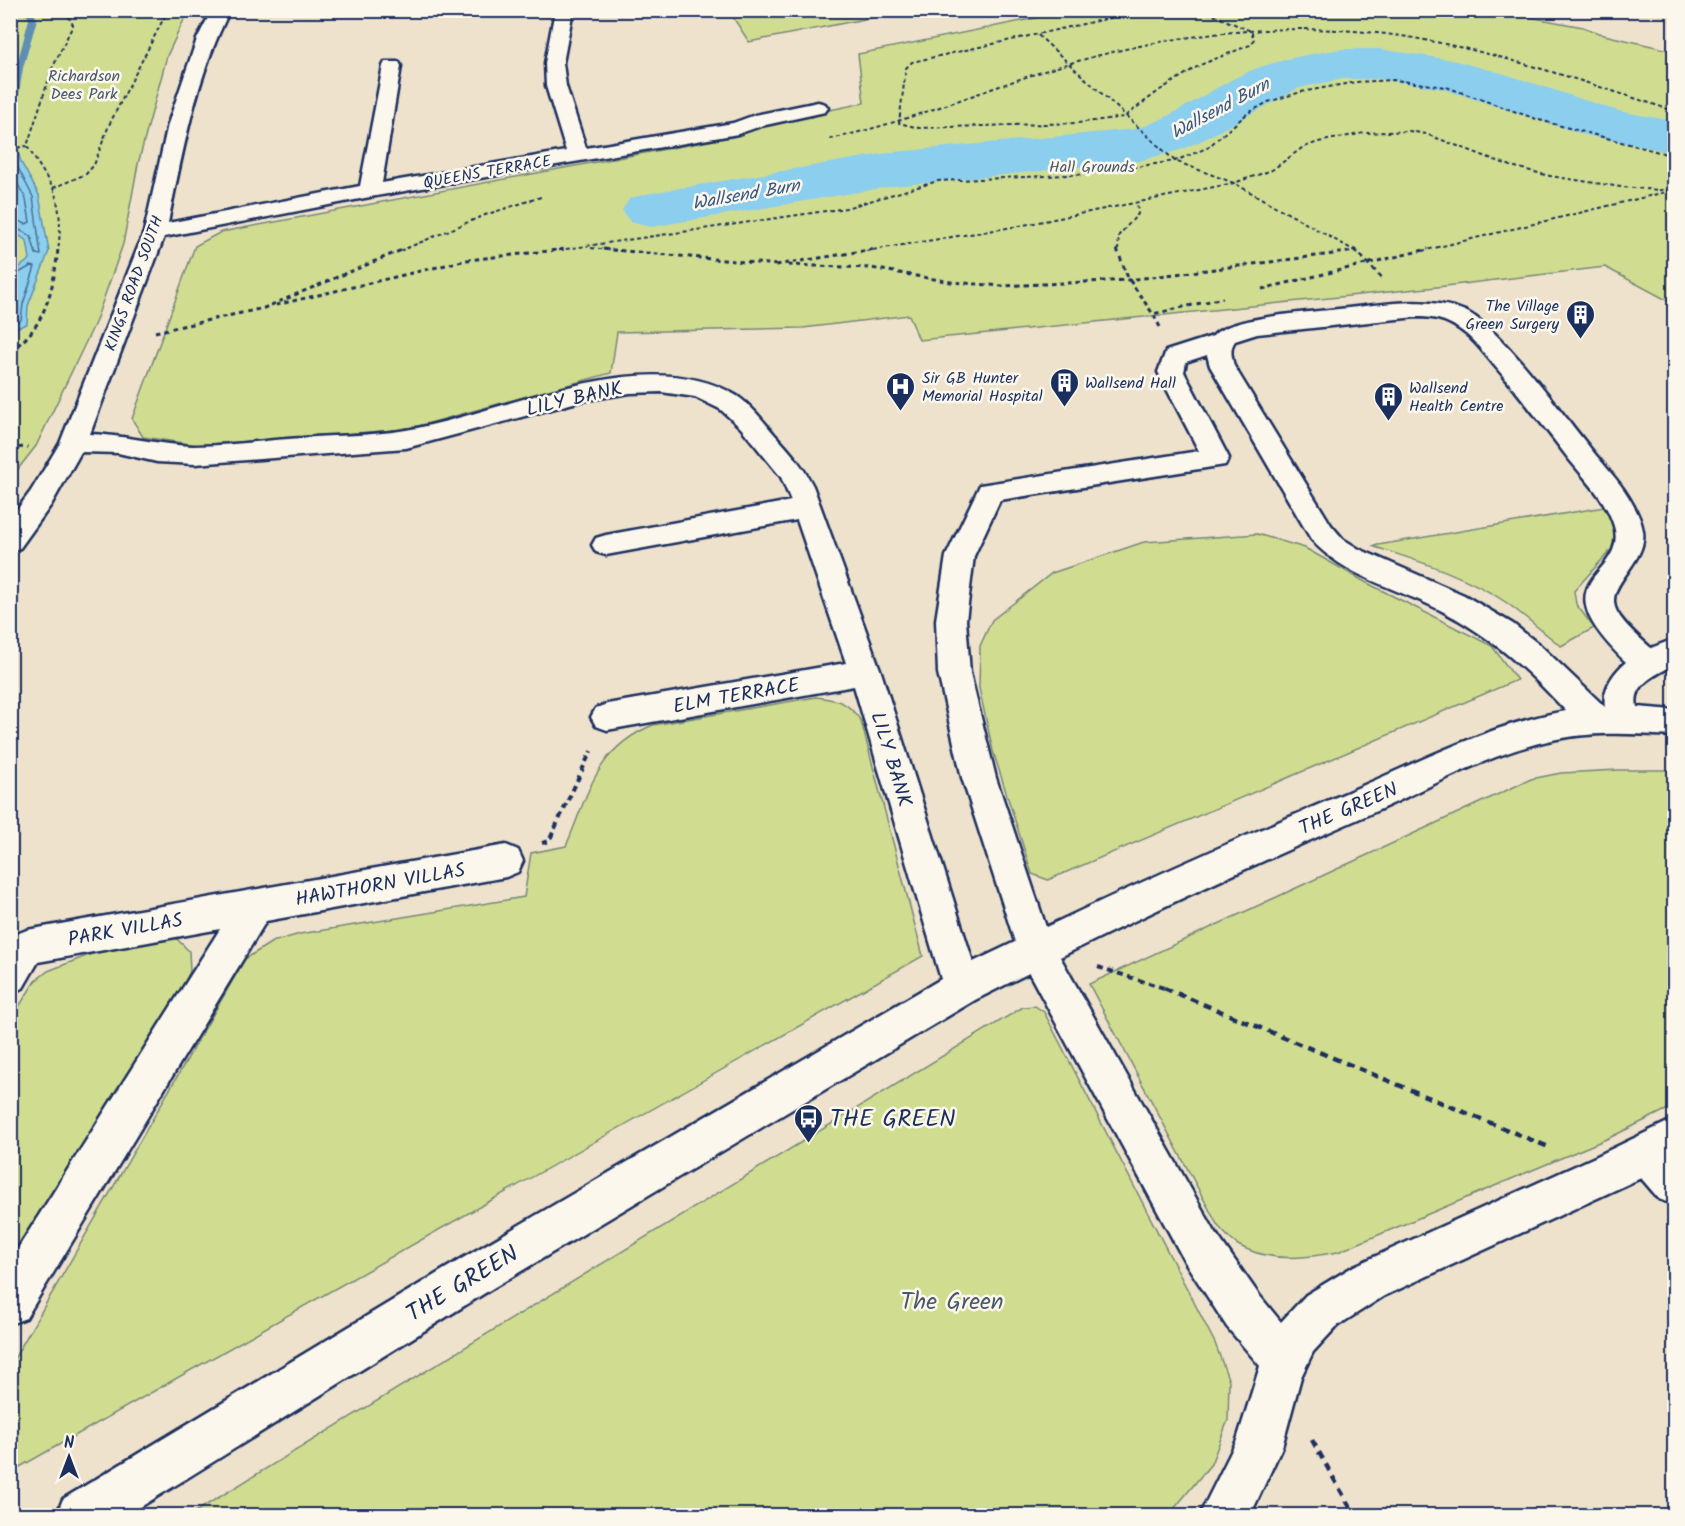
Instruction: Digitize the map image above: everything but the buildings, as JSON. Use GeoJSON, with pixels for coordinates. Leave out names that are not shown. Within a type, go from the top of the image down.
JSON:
{"type":"FeatureCollection","features":[{"type":"Feature","properties":{"kind":"street","name":"KINGS ROAD SOUTH"},"geometry":{"type":"LineString","coordinates":[[10,541],[41,498],[73,443],[114,342],[155,232],[178,124],[207,39],[221,10]]}},
{"type":"Feature","properties":{"kind":"street"},"geometry":{"type":"LineString","coordinates":[[564,10],[554,63],[556,86],[579,155]]}},
{"type":"Feature","properties":{"kind":"street"},"geometry":{"type":"LineString","coordinates":[[370,191],[392,66]]}},
{"type":"Feature","properties":{"kind":"street","name":"QUEENS TERRACE"},"geometry":{"type":"LineString","coordinates":[[155,232],[370,191],[738,128],[755,121],[818,108]]}},
{"type":"Feature","properties":{"kind":"street"},"geometry":{"type":"LineString","coordinates":[[1220,342],[1219,355],[1222,366],[1321,532],[1333,546],[1349,557],[1448,601],[1489,623],[1610,720],[1620,701],[1621,689],[1628,679],[1661,658],[1610,626],[1601,611],[1598,600],[1601,586],[1626,557],[1631,544],[1624,514],[1612,495],[1532,393],[1469,324],[1442,312],[1408,310],[1253,327],[1227,335],[1220,342],[1175,357],[1171,372],[1216,458],[990,492],[960,556],[951,620],[954,673],[979,778],[1036,950],[1200,1247],[1280,1369]]}},
{"type":"Feature","properties":{"kind":"street","name":"LILY BANK"},"geometry":{"type":"LineString","coordinates":[[73,443],[118,444],[157,453],[195,455],[406,439],[604,388],[640,384],[680,385],[715,394],[740,411],[792,472],[807,508],[866,672],[962,987]]}},
{"type":"Feature","properties":{"kind":"street"},"geometry":{"type":"LineString","coordinates":[[606,545],[807,508]]}},
{"type":"Feature","properties":{"kind":"street","name":"ELM TERRACE"},"geometry":{"type":"LineString","coordinates":[[607,717],[866,672]]}},
{"type":"Feature","properties":{"kind":"street","name":"THE GREEN"},"geometry":{"type":"LineString","coordinates":[[80,1515],[478,1273],[962,987],[1036,950],[1292,832],[1502,741],[1541,729],[1610,720],[1674,723]]}},
{"type":"Feature","properties":{"kind":"street","name":"HAWTHORN VILLAS"},"geometry":{"type":"LineString","coordinates":[[255,906],[506,861]]}},
{"type":"Feature","properties":{"kind":"street"},"geometry":{"type":"LineString","coordinates":[[10,1302],[255,906]]}},
{"type":"Feature","properties":{"kind":"street","name":"PARK VILLAS"},"geometry":{"type":"LineString","coordinates":[[10,975],[27,947],[255,906]]}},
{"type":"Feature","properties":{"kind":"street"},"geometry":{"type":"LineString","coordinates":[[1224,1515],[1246,1476],[1280,1369],[1308,1322],[1337,1298],[1369,1281],[1651,1162]]}},
{"type":"Feature","properties":{"kind":"path"},"geometry":{"type":"LineString","coordinates":[[10,372],[13,350],[32,337],[53,283],[60,248],[59,206],[52,188],[27,146],[52,69],[73,25],[65,10]]}},
{"type":"Feature","properties":{"kind":"path"},"geometry":{"type":"LineString","coordinates":[[52,188],[86,174],[94,165],[109,125],[168,10]]}},
{"type":"Feature","properties":{"kind":"path"},"geometry":{"type":"LineString","coordinates":[[899,123],[908,64],[1146,10]]}},
{"type":"Feature","properties":{"kind":"path"},"geometry":{"type":"LineString","coordinates":[[899,123],[908,127],[930,128],[1077,123],[1124,117],[1160,90],[1200,65],[1250,45],[1254,39],[1251,31],[1201,10]]}},
{"type":"Feature","properties":{"kind":"path"},"geometry":{"type":"LineString","coordinates":[[830,139],[899,123],[1026,76],[1069,64],[1155,42],[1251,31],[1341,30],[1446,45],[1540,69],[1674,111]]}},
{"type":"Feature","properties":{"kind":"path"},"geometry":{"type":"LineString","coordinates":[[1037,35],[1124,117],[1175,161],[1234,183],[1356,251],[1370,263],[1408,310]]}},
{"type":"Feature","properties":{"kind":"path"},"geometry":{"type":"LineString","coordinates":[[114,342],[467,260],[585,247],[846,208],[938,181],[1089,174],[1175,161],[1207,148],[1248,113],[1281,97],[1356,82],[1394,80],[1446,87],[1539,120],[1674,156]]}},
{"type":"Feature","properties":{"kind":"path"},"geometry":{"type":"LineString","coordinates":[[776,265],[1019,226],[1234,183],[1272,170],[1302,148],[1318,141],[1364,134],[1409,131],[1440,139],[1468,152],[1511,166],[1550,176],[1622,187],[1673,191]]}},
{"type":"Feature","properties":{"kind":"path"},"geometry":{"type":"LineString","coordinates":[[10,149],[27,146]]}},
{"type":"Feature","properties":{"kind":"path"},"geometry":{"type":"LineString","coordinates":[[1256,290],[1673,191]]}},
{"type":"Feature","properties":{"kind":"path"},"geometry":{"type":"LineString","coordinates":[[264,308],[485,215],[550,194]]}},
{"type":"Feature","properties":{"kind":"path"},"geometry":{"type":"LineString","coordinates":[[1137,202],[1138,214],[1121,231],[1117,241],[1117,250],[1128,280],[1153,314],[1175,357]]}},
{"type":"Feature","properties":{"kind":"path"},"geometry":{"type":"LineString","coordinates":[[585,247],[776,265],[871,268],[985,285],[1128,280],[1356,251]]}},
{"type":"Feature","properties":{"kind":"path"},"geometry":{"type":"LineString","coordinates":[[1153,314],[1233,296]]}},
{"type":"Feature","properties":{"kind":"path"},"geometry":{"type":"LineString","coordinates":[[506,861],[520,847],[549,841],[607,717]]}},
{"type":"Feature","properties":{"kind":"path"},"geometry":{"type":"LineString","coordinates":[[1036,950],[1147,981],[1651,1162]]}},
{"type":"Feature","properties":{"kind":"path"},"geometry":{"type":"LineString","coordinates":[[1280,1369],[1355,1515]]}},
{"type":"Feature","properties":{"kind":"green space","name":"Hall Grounds"},"geometry":{"type":"Polygon","coordinates":[[[1076,10],[1496,11],[1583,27],[1604,35],[1674,51],[1674,304],[1605,267],[1437,287],[919,340],[909,315],[803,328],[617,332],[611,373],[415,427],[196,445],[143,437],[132,419],[195,246],[221,232],[736,136],[762,124],[864,103],[858,54],[1076,10]]]}},
{"type":"Feature","properties":{"kind":"green space","name":"Richardson Dees Park"},"geometry":{"type":"Polygon","coordinates":[[[11,11],[188,11],[167,56],[138,164],[123,244],[95,323],[36,446],[11,478],[11,11]]]}},
{"type":"Feature","properties":{"kind":"green space"},"geometry":{"type":"Polygon","coordinates":[[[729,11],[905,11],[749,42],[729,11]]]}},
{"type":"Feature","properties":{"kind":"green space"},"geometry":{"type":"Polygon","coordinates":[[[1604,507],[1617,527],[1617,543],[1574,591],[1576,604],[1594,628],[1561,646],[1507,603],[1475,584],[1372,546],[1604,507]]]}},
{"type":"Feature","properties":{"kind":"green space"},"geometry":{"type":"Polygon","coordinates":[[[1257,534],[1305,548],[1367,583],[1492,646],[1517,680],[1048,880],[1032,874],[993,751],[979,688],[980,646],[992,620],[1052,573],[1144,542],[1257,534]]]}},
{"type":"Feature","properties":{"kind":"green space"},"geometry":{"type":"Polygon","coordinates":[[[816,697],[831,699],[847,705],[861,721],[923,956],[11,1472],[11,1364],[245,959],[272,942],[300,934],[524,897],[531,853],[566,846],[596,775],[618,747],[634,735],[653,725],[816,697]]]}},
{"type":"Feature","properties":{"kind":"green space"},"geometry":{"type":"Polygon","coordinates":[[[1674,770],[1674,1106],[1611,1137],[1338,1252],[1288,1258],[1275,1257],[1250,1251],[1233,1241],[1218,1226],[1089,984],[1531,779],[1561,773],[1674,770]]]}},
{"type":"Feature","properties":{"kind":"green space"},"geometry":{"type":"Polygon","coordinates":[[[175,937],[189,951],[190,971],[181,990],[11,1256],[10,1021],[35,981],[48,971],[112,946],[175,937]]]}},
{"type":"Feature","properties":{"kind":"green space","name":"The Green"},"geometry":{"type":"Polygon","coordinates":[[[1035,1006],[1044,1012],[1215,1343],[1229,1381],[1228,1420],[1211,1464],[1169,1515],[190,1515],[1023,1007],[1035,1006]]]}},
{"type":"Feature","properties":{"kind":"water"},"geometry":{"type":"Polygon","coordinates":[[[1657,123],[1674,126],[1674,147],[1630,130],[1646,127],[1659,128],[1657,123]]]}},
{"type":"Feature","properties":{"kind":"water"},"geometry":{"type":"Polygon","coordinates":[[[11,137],[14,137],[21,162],[39,195],[49,251],[28,306],[27,324],[11,330],[11,274],[30,259],[27,241],[11,230],[11,137]]]}},
{"type":"Feature","properties":{"kind":"waterway"},"geometry":{"type":"LineString","coordinates":[[10,119],[19,68],[33,19],[28,10]]}},
{"type":"Feature","properties":{"kind":"waterway","name":"Wallsend Burn"},"geometry":{"type":"LineString","coordinates":[[651,210],[894,169],[1139,145],[1182,130],[1240,96],[1281,77],[1303,70],[1342,64],[1379,64],[1452,75],[1604,124],[1674,137]]}},
{"type":"Feature","properties":{"kind":"place","name":"The Village Green Surgery"},"geometry":{"type":"Point","coordinates":[1580,340]}},
{"type":"Feature","properties":{"kind":"place","name":"Wallsend Hall"},"geometry":{"type":"Point","coordinates":[1064,408]}},
{"type":"Feature","properties":{"kind":"place","name":"Sir GB Hunter Memorial Hospital"},"geometry":{"type":"Point","coordinates":[901,412]}},
{"type":"Feature","properties":{"kind":"place","name":"Wallsend Health Centre"},"geometry":{"type":"Point","coordinates":[1388,422]}},
{"type":"Feature","properties":{"kind":"place","name":"THE GREEN"},"geometry":{"type":"Point","coordinates":[809,1144]}}]}
